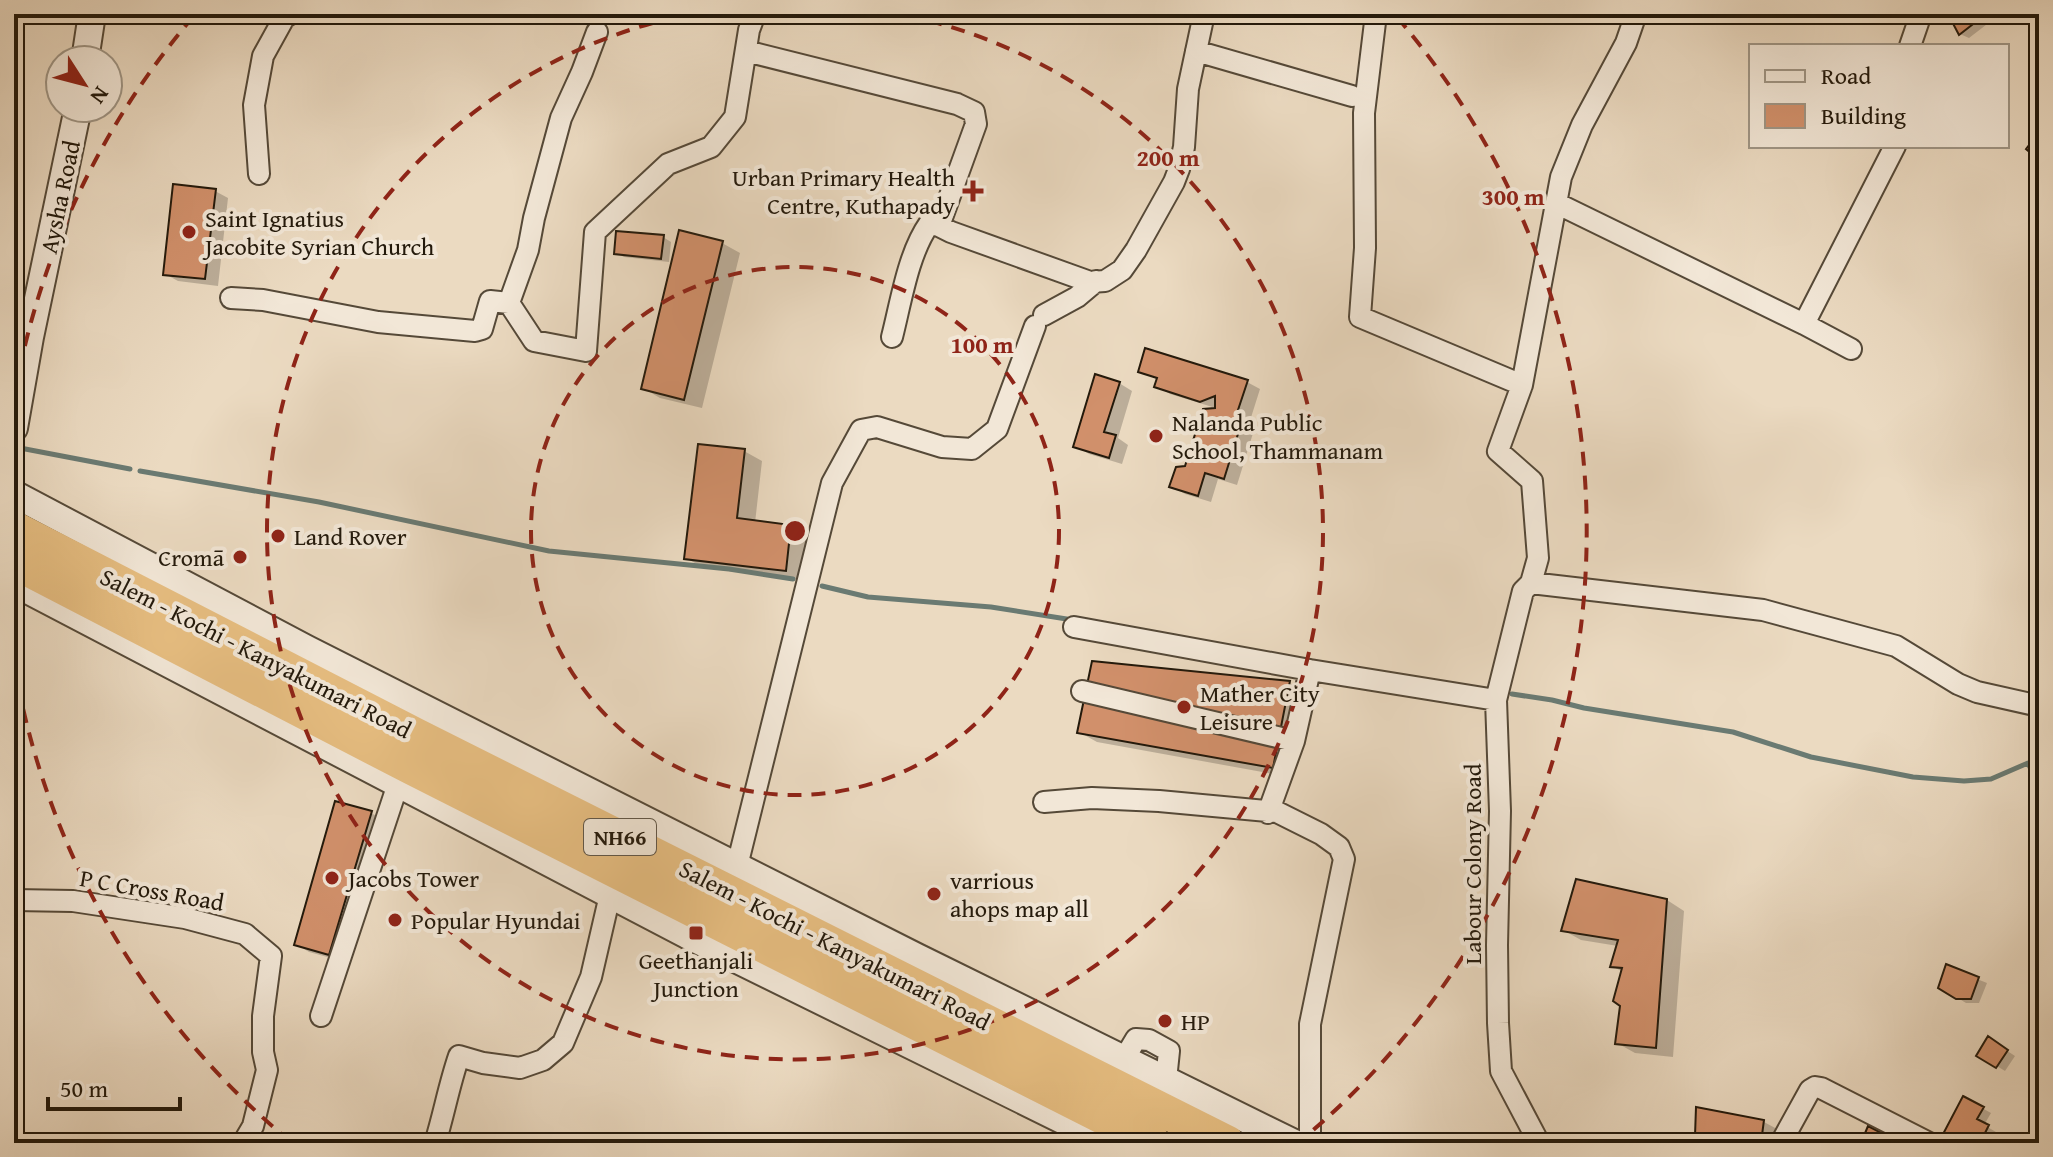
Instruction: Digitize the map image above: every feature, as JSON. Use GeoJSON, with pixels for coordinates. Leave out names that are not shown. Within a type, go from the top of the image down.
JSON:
{"type":"FeatureCollection","features":[{"type":"Feature","properties":{"kind":"highway","name":"Salem - Kochi - Kanyakumari Road"},"geometry":{"type":"LineString","coordinates":[[14,528],[219,651],[933,1044],[1154,1143]]}},
{"type":"Feature","properties":{"kind":"highway","name":"Salem - Kochi - Kanyakumari Road"},"geometry":{"type":"LineString","coordinates":[[14,562],[430,742],[1141,1076],[1228,1143]]}},
{"type":"Feature","properties":{"kind":"street"},"geometry":{"type":"LineString","coordinates":[[87,44],[90,14]]}},
{"type":"Feature","properties":{"kind":"street"},"geometry":{"type":"LineString","coordinates":[[259,174],[254,105],[263,56],[284,18],[290,14]]}},
{"type":"Feature","properties":{"kind":"street"},"geometry":{"type":"LineString","coordinates":[[509,303],[534,341],[586,351],[595,232],[668,164],[711,147],[735,117],[749,30],[755,14]]}},
{"type":"Feature","properties":{"kind":"street"},"geometry":{"type":"LineString","coordinates":[[892,337],[909,268],[929,224],[1090,282],[1105,281],[1122,270],[1179,169],[1184,147],[1188,89],[1204,14]]}},
{"type":"Feature","properties":{"kind":"street"},"geometry":{"type":"LineString","coordinates":[[1376,14],[1364,113],[1365,248],[1360,317],[1522,385]]}},
{"type":"Feature","properties":{"kind":"street"},"geometry":{"type":"LineString","coordinates":[[1636,14],[1626,43],[1582,125],[1561,177],[1522,385],[1498,451],[1532,481],[1538,558],[1531,583],[1763,610],[1896,646],[1958,684],[1977,692],[2039,706]]}},
{"type":"Feature","properties":{"kind":"street"},"geometry":{"type":"LineString","coordinates":[[1911,44],[1921,14]]}},
{"type":"Feature","properties":{"kind":"street"},"geometry":{"type":"LineString","coordinates":[[509,303],[528,250],[561,118],[597,32]]}},
{"type":"Feature","properties":{"kind":"street"},"geometry":{"type":"LineString","coordinates":[[746,51],[957,104],[974,112],[976,124],[939,226]]}},
{"type":"Feature","properties":{"kind":"street"},"geometry":{"type":"LineString","coordinates":[[1196,51],[1352,96]]}},
{"type":"Feature","properties":{"kind":"street","name":"Aysha Road"},"geometry":{"type":"LineString","coordinates":[[14,428],[75,124]]}},
{"type":"Feature","properties":{"kind":"street"},"geometry":{"type":"LineString","coordinates":[[1804,324],[1894,148]]}},
{"type":"Feature","properties":{"kind":"street"},"geometry":{"type":"LineString","coordinates":[[1556,203],[1851,349]]}},
{"type":"Feature","properties":{"kind":"street"},"geometry":{"type":"LineString","coordinates":[[737,866],[832,483],[861,430],[877,427],[942,447],[972,449],[997,429],[1040,321],[1096,281]]}},
{"type":"Feature","properties":{"kind":"street"},"geometry":{"type":"LineString","coordinates":[[231,298],[263,300],[378,322],[475,331],[482,329],[490,301],[509,303]]}},
{"type":"Feature","properties":{"kind":"street"},"geometry":{"type":"LineString","coordinates":[[14,494],[307,649],[737,866],[1141,1076],[1294,1143]]}},
{"type":"Feature","properties":{"kind":"street"},"geometry":{"type":"LineString","coordinates":[[14,583],[610,895],[933,1044],[1109,1143]]}},
{"type":"Feature","properties":{"kind":"street","name":"Labour Colony Road"},"geometry":{"type":"LineString","coordinates":[[1531,583],[1523,591],[1496,700],[1500,811],[1498,1023],[1501,1071],[1539,1143]]}},
{"type":"Feature","properties":{"kind":"street"},"geometry":{"type":"LineString","coordinates":[[1074,627],[1496,700]]}},
{"type":"Feature","properties":{"kind":"street"},"geometry":{"type":"LineString","coordinates":[[1268,813],[1294,741],[1310,670]]}},
{"type":"Feature","properties":{"kind":"street"},"geometry":{"type":"LineString","coordinates":[[1082,691],[1294,741]]}},
{"type":"Feature","properties":{"kind":"street"},"geometry":{"type":"LineString","coordinates":[[321,1016],[398,784]]}},
{"type":"Feature","properties":{"kind":"street"},"geometry":{"type":"LineString","coordinates":[[1044,802],[1105,798],[1277,812],[1321,834],[1339,847],[1344,859],[1310,1024],[1310,1143]]}},
{"type":"Feature","properties":{"kind":"street"},"geometry":{"type":"LineString","coordinates":[[435,1143],[449,1083],[459,1056],[520,1068],[543,1060],[563,1043],[591,977],[610,895]]}},
{"type":"Feature","properties":{"kind":"street","name":"P C Cross Road"},"geometry":{"type":"LineString","coordinates":[[14,900],[73,901],[185,918],[245,934],[271,956],[263,1016],[263,1052],[267,1070],[253,1126],[243,1143]]}},
{"type":"Feature","properties":{"kind":"street"},"geometry":{"type":"LineString","coordinates":[[1784,1143],[1783,1139],[1810,1090],[1815,1087],[1929,1143]]}},
{"type":"Feature","properties":{"kind":"building"},"geometry":{"type":"Polygon","coordinates":[[[1948,14],[1986,14],[1959,35],[1948,14]]]}},
{"type":"Feature","properties":{"kind":"building"},"geometry":{"type":"Polygon","coordinates":[[[2039,132],[2039,160],[2026,149],[2039,132]]]}},
{"type":"Feature","properties":{"kind":"building","name":"Saint Ignatius Jacobite Syrian Church"},"geometry":{"type":"Polygon","coordinates":[[[173,184],[216,189],[205,279],[163,275],[173,184]]]}},
{"type":"Feature","properties":{"kind":"building"},"geometry":{"type":"Polygon","coordinates":[[[679,230],[723,241],[684,400],[641,389],[679,230]]]}},
{"type":"Feature","properties":{"kind":"building"},"geometry":{"type":"Polygon","coordinates":[[[616,231],[664,235],[661,259],[614,254],[616,231]]]}},
{"type":"Feature","properties":{"kind":"building","name":"Nalanda Public School, Thammanam"},"geometry":{"type":"Polygon","coordinates":[[[1145,348],[1248,380],[1235,419],[1242,421],[1224,479],[1205,473],[1198,496],[1169,487],[1176,467],[1185,466],[1203,409],[1215,408],[1215,396],[1200,402],[1154,387],[1157,378],[1138,372],[1145,348]]]}},
{"type":"Feature","properties":{"kind":"building","name":"Nalanda Public School, Thammanam"},"geometry":{"type":"Polygon","coordinates":[[[1095,374],[1120,382],[1104,432],[1116,435],[1109,458],[1073,447],[1095,374]]]}},
{"type":"Feature","properties":{"kind":"building"},"geometry":{"type":"Polygon","coordinates":[[[698,444],[745,449],[737,518],[791,525],[786,571],[684,559],[698,444]]]}},
{"type":"Feature","properties":{"kind":"building","name":"Mather City Leisure"},"geometry":{"type":"Polygon","coordinates":[[[1092,661],[1290,681],[1273,768],[1077,733],[1092,661]]]}},
{"type":"Feature","properties":{"kind":"building","name":"Jacobs Tower"},"geometry":{"type":"Polygon","coordinates":[[[335,801],[372,811],[329,955],[294,945],[335,801]]]}},
{"type":"Feature","properties":{"kind":"building"},"geometry":{"type":"Polygon","coordinates":[[[1576,879],[1667,899],[1656,1048],[1615,1044],[1620,1006],[1613,1001],[1622,968],[1610,967],[1618,940],[1561,931],[1576,879]]]}},
{"type":"Feature","properties":{"kind":"building"},"geometry":{"type":"Polygon","coordinates":[[[1946,964],[1979,977],[1971,999],[1956,999],[1938,988],[1946,964]]]}},
{"type":"Feature","properties":{"kind":"building"},"geometry":{"type":"Polygon","coordinates":[[[1988,1036],[2008,1050],[1996,1068],[1976,1056],[1988,1036]]]}},
{"type":"Feature","properties":{"kind":"building"},"geometry":{"type":"Polygon","coordinates":[[[1963,1096],[1984,1107],[1977,1119],[1989,1125],[1982,1139],[1973,1134],[1968,1143],[1956,1143],[1942,1136],[1963,1096]]]}},
{"type":"Feature","properties":{"kind":"building"},"geometry":{"type":"Polygon","coordinates":[[[1696,1107],[1764,1120],[1761,1143],[1691,1143],[1695,1136],[1696,1107]]]}},
{"type":"Feature","properties":{"kind":"building"},"geometry":{"type":"Polygon","coordinates":[[[1868,1126],[1901,1143],[1861,1143],[1868,1126]]]}},
{"type":"Feature","properties":{"kind":"waterway"},"geometry":{"type":"LineString","coordinates":[[20,448],[130,469]]}},
{"type":"Feature","properties":{"kind":"waterway"},"geometry":{"type":"LineString","coordinates":[[140,471],[319,502],[549,551],[729,569],[793,579]]}},
{"type":"Feature","properties":{"kind":"waterway"},"geometry":{"type":"LineString","coordinates":[[822,586],[868,597],[991,607],[1073,620]]}},
{"type":"Feature","properties":{"kind":"waterway"},"geometry":{"type":"LineString","coordinates":[[1512,694],[1733,732],[1811,757],[1913,777],[1964,781],[1991,779],[2028,763],[2039,786]]}},
{"type":"Feature","properties":{"kind":"place","name":"Urban Primary Health Centre, Kuthapady"},"geometry":{"type":"Point","coordinates":[973,191]}},
{"type":"Feature","properties":{"kind":"place","name":"Saint Ignatius Jacobite Syrian Church"},"geometry":{"type":"Point","coordinates":[189,232]}},
{"type":"Feature","properties":{"kind":"place","name":"Nalanda Public School, Thammanam"},"geometry":{"type":"Point","coordinates":[1156,436]}},
{"type":"Feature","properties":{"kind":"place","name":"Land Rover"},"geometry":{"type":"Point","coordinates":[278,536]}},
{"type":"Feature","properties":{"kind":"place","name":"Cromā"},"geometry":{"type":"Point","coordinates":[240,557]}},
{"type":"Feature","properties":{"kind":"place","name":"Mather City Leisure"},"geometry":{"type":"Point","coordinates":[1184,707]}},
{"type":"Feature","properties":{"kind":"place","name":"Jacobs Tower"},"geometry":{"type":"Point","coordinates":[332,878]}},
{"type":"Feature","properties":{"kind":"place","name":"varrious ahops map all"},"geometry":{"type":"Point","coordinates":[934,894]}},
{"type":"Feature","properties":{"kind":"place","name":"Popular Hyundai"},"geometry":{"type":"Point","coordinates":[395,920]}},
{"type":"Feature","properties":{"kind":"place","name":"Geethanjali Junction"},"geometry":{"type":"Point","coordinates":[696,933]}},
{"type":"Feature","properties":{"kind":"place","name":"HP"},"geometry":{"type":"Point","coordinates":[1165,1021]}}]}
